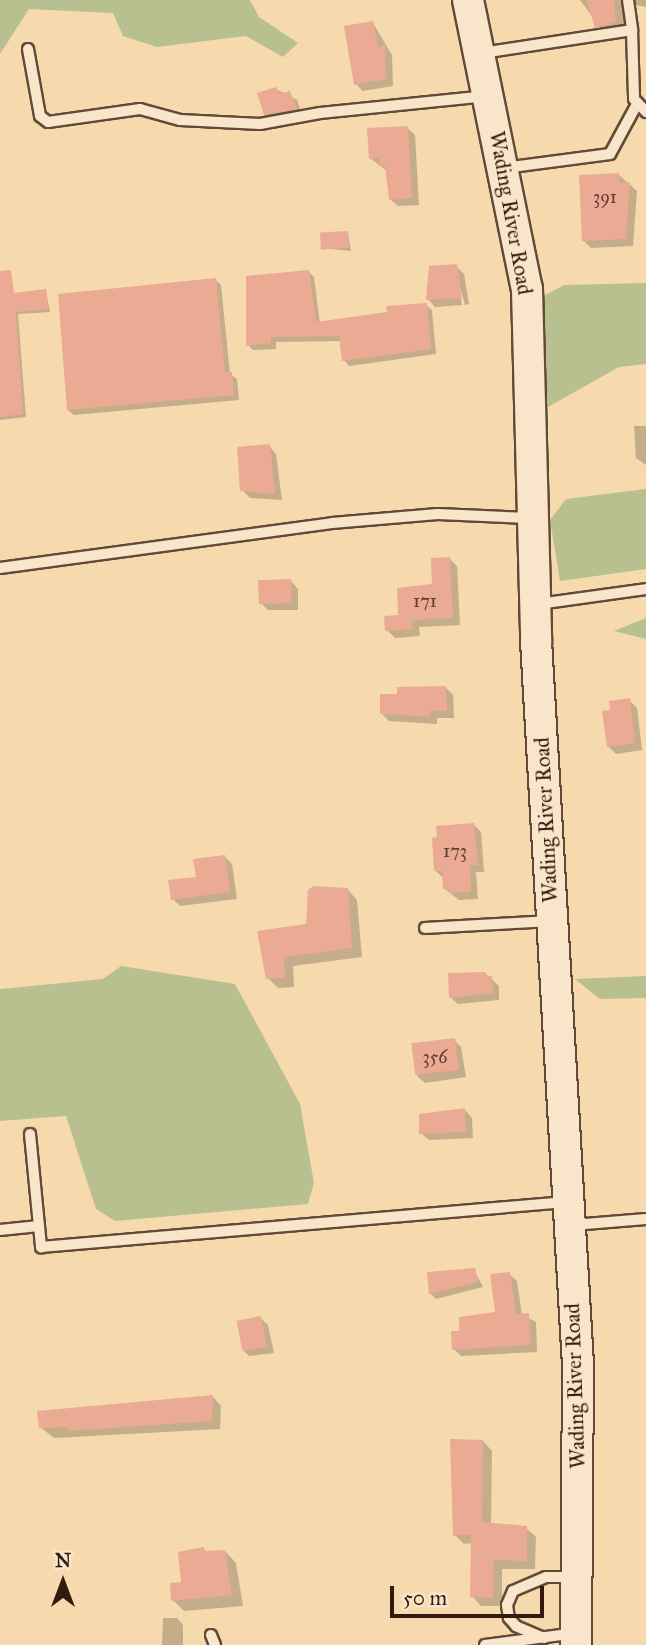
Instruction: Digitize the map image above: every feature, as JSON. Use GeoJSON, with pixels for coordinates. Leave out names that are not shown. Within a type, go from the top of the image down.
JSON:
{"type":"FeatureCollection","features":[{"type":"Feature","properties":{"kind":"main road","name":"Wading River Road"},"geometry":{"type":"LineString","coordinates":[[468,0],[482,53],[527,289],[536,604],[551,921],[566,1213],[578,1363],[576,1639]]}},
{"type":"Feature","properties":{"kind":"lane"},"geometry":{"type":"LineString","coordinates":[[504,168],[610,154],[642,108],[628,0]]}},
{"type":"Feature","properties":{"kind":"lane"},"geometry":{"type":"LineString","coordinates":[[482,53],[632,30]]}},
{"type":"Feature","properties":{"kind":"lane"},"geometry":{"type":"LineString","coordinates":[[28,48],[40,116],[48,122],[140,109],[180,120],[260,124],[320,113],[490,96]]}},
{"type":"Feature","properties":{"kind":"lane"},"geometry":{"type":"LineString","coordinates":[[0,568],[332,523],[438,514],[533,518]]}},
{"type":"Feature","properties":{"kind":"lane"},"geometry":{"type":"LineString","coordinates":[[536,604],[646,589]]}},
{"type":"Feature","properties":{"kind":"lane"},"geometry":{"type":"LineString","coordinates":[[425,929],[551,921]]}},
{"type":"Feature","properties":{"kind":"lane"},"geometry":{"type":"LineString","coordinates":[[30,1134],[41,1247],[566,1213],[646,1219]]}},
{"type":"Feature","properties":{"kind":"lane"},"geometry":{"type":"LineString","coordinates":[[0,1230],[39,1226]]}},
{"type":"Feature","properties":{"kind":"lane"},"geometry":{"type":"LineString","coordinates":[[544,1638],[516,1626],[509,1618],[507,1605],[513,1591],[546,1577],[578,1577]]}},
{"type":"Feature","properties":{"kind":"lane"},"geometry":{"type":"LineString","coordinates":[[485,1645],[544,1638],[576,1639]]}},
{"type":"Feature","properties":{"kind":"green space"},"geometry":{"type":"Polygon","coordinates":[[[0,0],[250,0],[259,17],[298,43],[283,57],[246,36],[157,47],[123,36],[113,13],[29,9],[0,54],[0,0]]]}},
{"type":"Feature","properties":{"kind":"green space"},"geometry":{"type":"Polygon","coordinates":[[[646,283],[646,364],[619,367],[546,408],[538,299],[564,285],[646,283]]]}},
{"type":"Feature","properties":{"kind":"green space"},"geometry":{"type":"Polygon","coordinates":[[[646,489],[646,569],[560,581],[550,520],[566,499],[646,489]]]}},
{"type":"Feature","properties":{"kind":"green space"},"geometry":{"type":"Polygon","coordinates":[[[646,618],[646,639],[614,631],[646,618]]]}},
{"type":"Feature","properties":{"kind":"green space"},"geometry":{"type":"Polygon","coordinates":[[[121,966],[235,984],[300,1104],[314,1183],[308,1204],[115,1221],[96,1209],[66,1116],[0,1121],[0,989],[103,979],[121,966]]]}},
{"type":"Feature","properties":{"kind":"green space"},"geometry":{"type":"Polygon","coordinates":[[[646,976],[646,998],[600,999],[575,979],[646,976]]]}},
{"type":"Feature","properties":{"kind":"building"},"geometry":{"type":"Polygon","coordinates":[[[587,0],[614,0],[616,22],[595,28],[587,0]]]}},
{"type":"Feature","properties":{"kind":"building"},"geometry":{"type":"Polygon","coordinates":[[[373,21],[378,47],[385,45],[386,79],[354,85],[344,26],[373,21]]]}},
{"type":"Feature","properties":{"kind":"building"},"geometry":{"type":"Polygon","coordinates":[[[276,87],[279,94],[290,91],[297,109],[264,115],[257,93],[276,87]]]}},
{"type":"Feature","properties":{"kind":"building"},"geometry":{"type":"Polygon","coordinates":[[[408,126],[412,198],[389,200],[385,166],[379,166],[379,158],[369,159],[367,128],[408,126]]]}},
{"type":"Feature","properties":{"kind":"building"},"geometry":{"type":"Polygon","coordinates":[[[619,173],[620,183],[630,182],[626,239],[582,241],[579,175],[619,173]]]}},
{"type":"Feature","properties":{"kind":"building"},"geometry":{"type":"Polygon","coordinates":[[[348,231],[349,248],[321,249],[320,232],[348,231]]]}},
{"type":"Feature","properties":{"kind":"building"},"geometry":{"type":"Polygon","coordinates":[[[457,264],[462,298],[426,300],[429,266],[457,264]]]}},
{"type":"Feature","properties":{"kind":"building"},"geometry":{"type":"Polygon","coordinates":[[[11,270],[14,293],[46,289],[48,309],[16,312],[23,414],[0,417],[0,271],[11,270]]]}},
{"type":"Feature","properties":{"kind":"building"},"geometry":{"type":"Polygon","coordinates":[[[309,270],[316,322],[387,312],[386,306],[427,303],[431,349],[342,361],[339,336],[271,337],[271,343],[246,346],[246,276],[309,270]]]}},
{"type":"Feature","properties":{"kind":"building"},"geometry":{"type":"Polygon","coordinates":[[[216,278],[225,372],[232,372],[234,395],[67,410],[58,294],[216,278]]]}},
{"type":"Feature","properties":{"kind":"building"},"geometry":{"type":"Polygon","coordinates":[[[270,444],[275,494],[240,491],[237,447],[270,444]]]}},
{"type":"Feature","properties":{"kind":"building"},"geometry":{"type":"Polygon","coordinates":[[[450,557],[453,618],[412,620],[413,629],[385,631],[384,616],[398,615],[397,588],[432,584],[431,558],[450,557]]]}},
{"type":"Feature","properties":{"kind":"building"},"geometry":{"type":"Polygon","coordinates":[[[291,579],[292,603],[259,604],[258,580],[291,579]]]}},
{"type":"Feature","properties":{"kind":"building"},"geometry":{"type":"Polygon","coordinates":[[[446,686],[447,711],[430,711],[430,717],[380,714],[380,694],[397,694],[397,687],[446,686]]]}},
{"type":"Feature","properties":{"kind":"building"},"geometry":{"type":"Polygon","coordinates":[[[630,698],[635,743],[607,747],[602,711],[610,710],[609,701],[630,698]]]}},
{"type":"Feature","properties":{"kind":"building"},"geometry":{"type":"Polygon","coordinates":[[[474,823],[478,865],[470,865],[471,892],[449,893],[449,889],[443,889],[442,871],[434,871],[432,838],[437,837],[436,826],[474,823]]]}},
{"type":"Feature","properties":{"kind":"building"},"geometry":{"type":"Polygon","coordinates":[[[225,855],[230,892],[171,900],[168,880],[196,877],[193,859],[225,855]]]}},
{"type":"Feature","properties":{"kind":"building"},"geometry":{"type":"Polygon","coordinates":[[[313,886],[348,888],[352,948],[284,957],[285,978],[266,979],[257,931],[306,924],[308,890],[313,886]]]}},
{"type":"Feature","properties":{"kind":"building"},"geometry":{"type":"Polygon","coordinates":[[[485,972],[485,976],[492,976],[493,993],[449,998],[448,973],[485,972]]]}},
{"type":"Feature","properties":{"kind":"building"},"geometry":{"type":"Polygon","coordinates":[[[455,1038],[459,1070],[415,1075],[411,1043],[455,1038]]]}},
{"type":"Feature","properties":{"kind":"building"},"geometry":{"type":"Polygon","coordinates":[[[465,1108],[466,1132],[419,1134],[419,1114],[465,1108]]]}},
{"type":"Feature","properties":{"kind":"building"},"geometry":{"type":"Polygon","coordinates":[[[475,1268],[478,1282],[429,1294],[427,1272],[475,1268]]]}},
{"type":"Feature","properties":{"kind":"building"},"geometry":{"type":"Polygon","coordinates":[[[510,1272],[516,1314],[529,1313],[531,1345],[452,1350],[451,1331],[459,1331],[459,1317],[495,1312],[490,1274],[510,1272]]]}},
{"type":"Feature","properties":{"kind":"building"},"geometry":{"type":"Polygon","coordinates":[[[261,1316],[267,1346],[242,1351],[236,1321],[261,1316]]]}},
{"type":"Feature","properties":{"kind":"building"},"geometry":{"type":"Polygon","coordinates":[[[213,1395],[212,1421],[68,1431],[68,1427],[39,1428],[37,1411],[213,1395]]]}},
{"type":"Feature","properties":{"kind":"building"},"geometry":{"type":"Polygon","coordinates":[[[450,1439],[483,1440],[482,1522],[527,1526],[527,1561],[494,1560],[493,1598],[470,1597],[471,1534],[453,1536],[450,1439]]]}},
{"type":"Feature","properties":{"kind":"building"},"geometry":{"type":"Polygon","coordinates":[[[204,1547],[205,1551],[225,1550],[232,1595],[171,1601],[170,1583],[181,1582],[178,1552],[204,1547]]]}}]}
